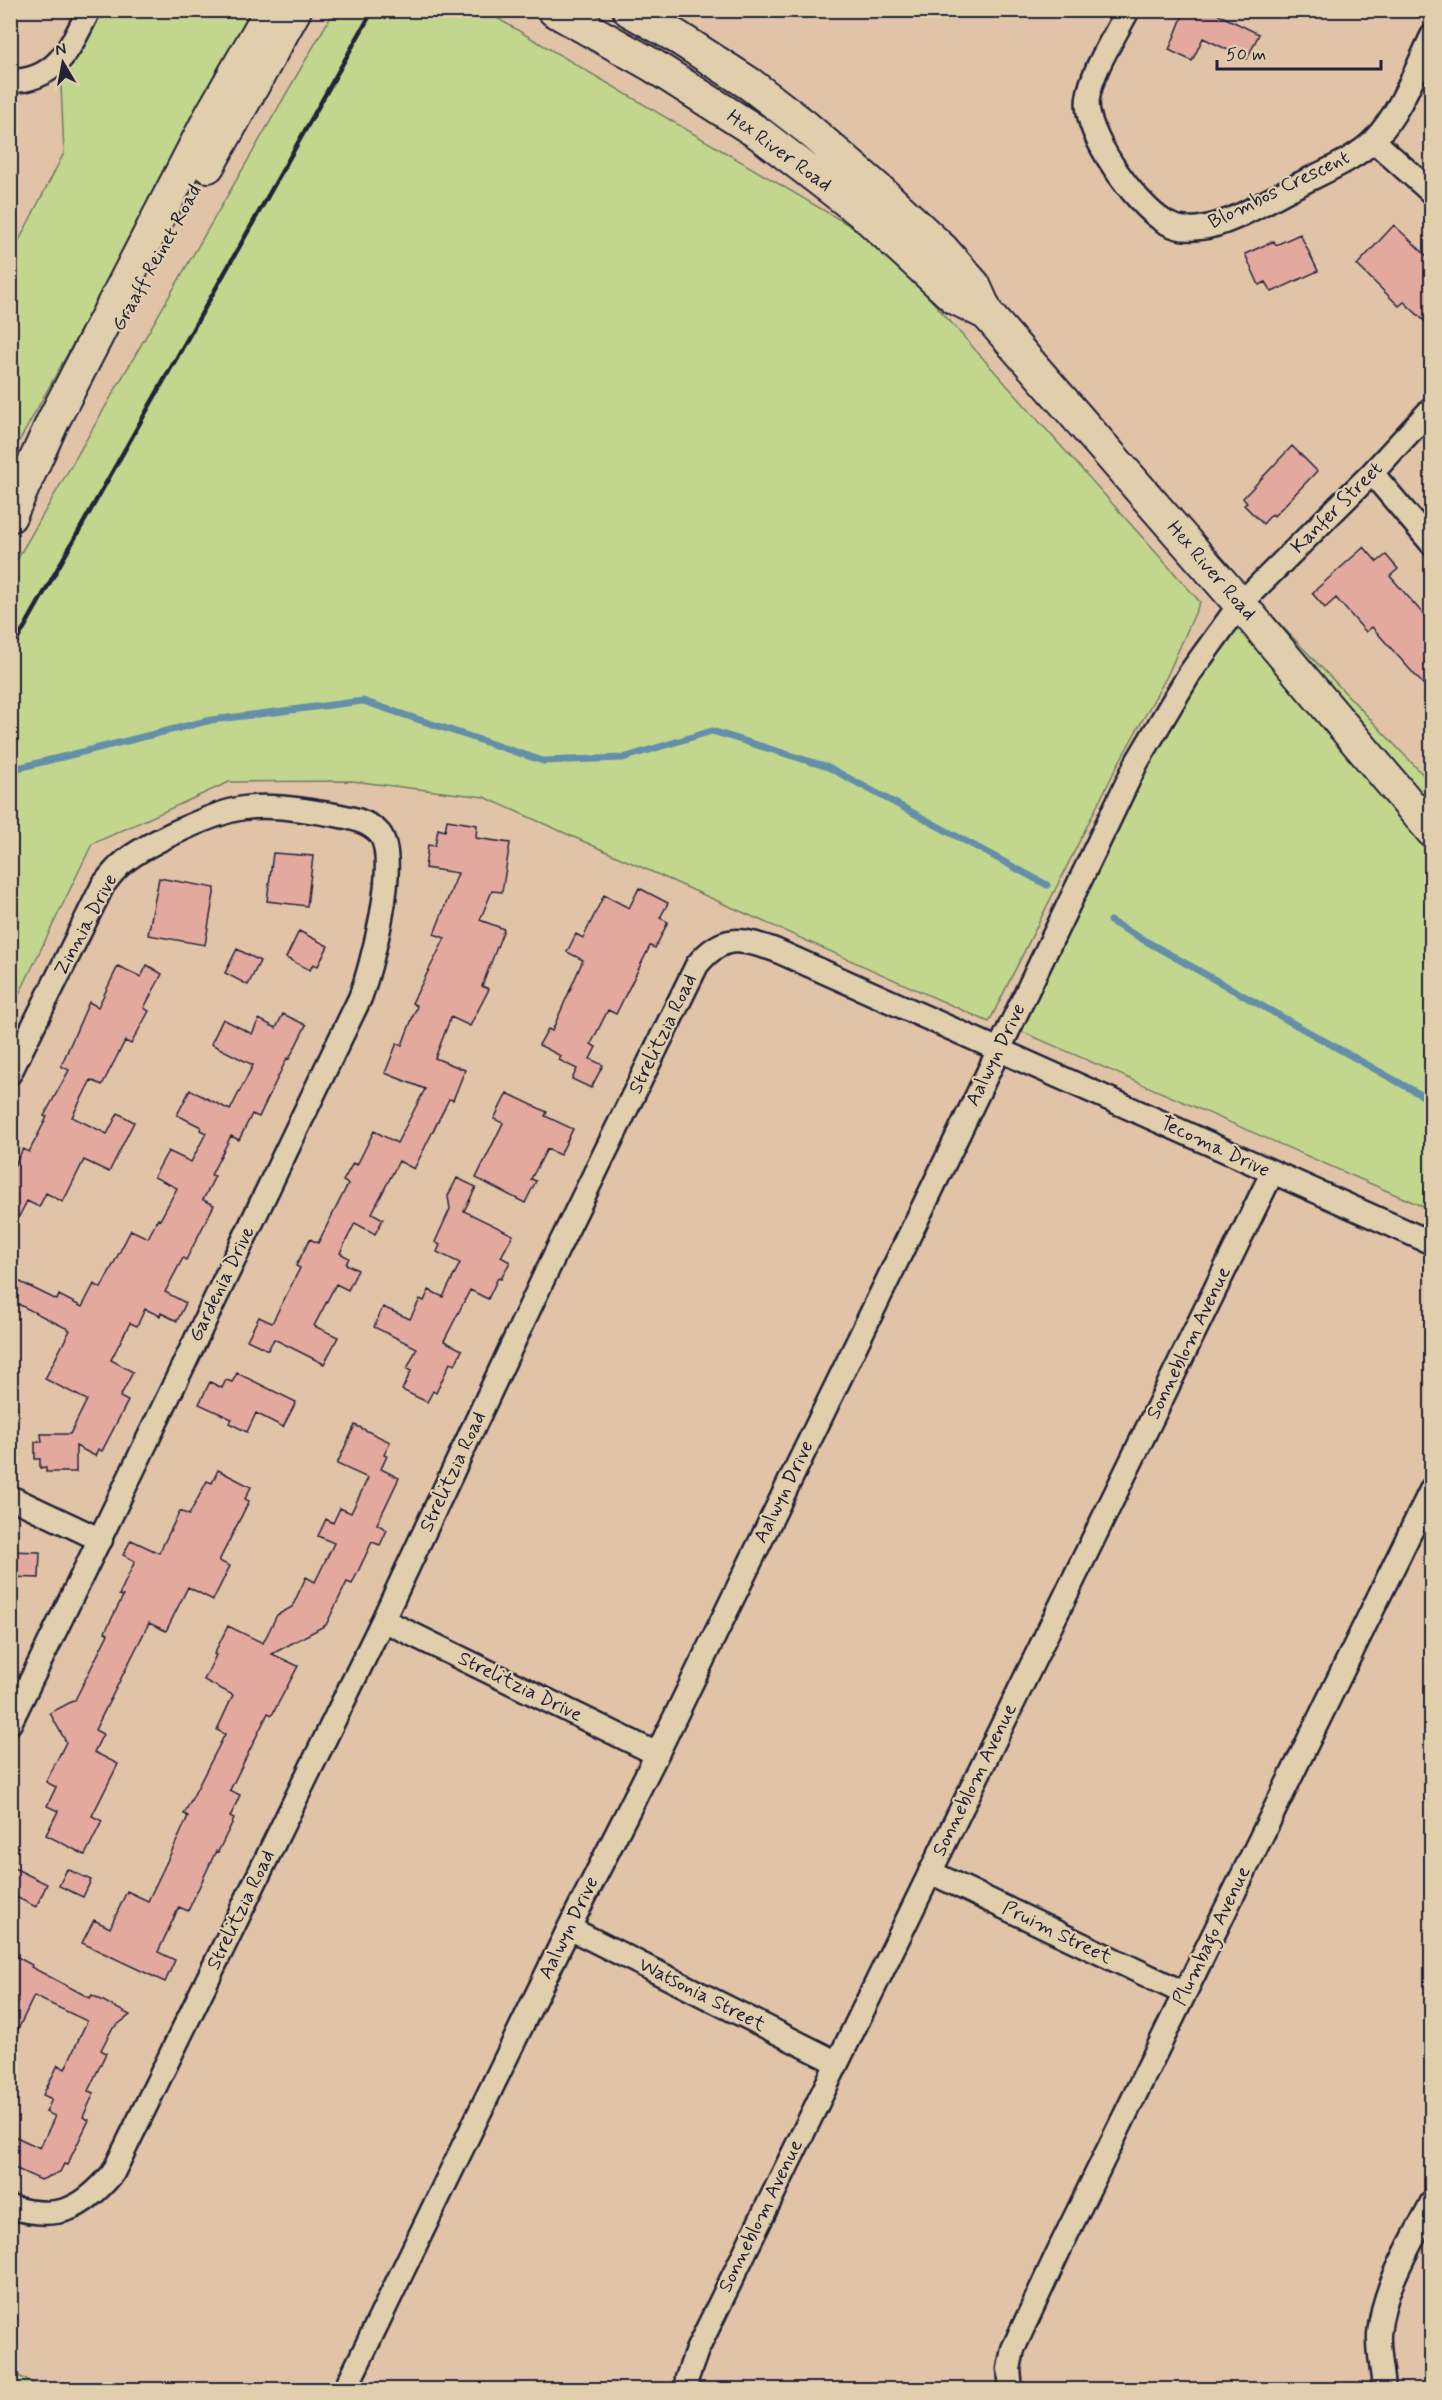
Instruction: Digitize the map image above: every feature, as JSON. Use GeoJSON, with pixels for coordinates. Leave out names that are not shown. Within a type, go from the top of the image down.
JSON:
{"type":"FeatureCollection","features":[{"type":"Feature","properties":{"kind":"street"},"geometry":{"type":"LineString","coordinates":[[10,81],[25,81],[42,74],[60,62],[89,10]]}},
{"type":"Feature","properties":{"kind":"street","name":"Graaff Reinet Road"},"geometry":{"type":"LineString","coordinates":[[14,510],[53,421],[210,117],[271,10]]}},
{"type":"Feature","properties":{"kind":"street","name":"Graaff Reinet Road"},"geometry":{"type":"LineString","coordinates":[[14,510],[44,465],[295,10]]}},
{"type":"Feature","properties":{"kind":"street","name":"Hex River Road"},"geometry":{"type":"LineString","coordinates":[[554,10],[652,65],[760,134],[864,214],[955,298],[987,314]]}},
{"type":"Feature","properties":{"kind":"street","name":"Hex River Road"},"geometry":{"type":"LineString","coordinates":[[629,10],[750,84],[831,148],[943,250],[974,285],[987,314],[1240,604],[1431,831]]}},
{"type":"Feature","properties":{"kind":"street","name":"Blombos Crescent"},"geometry":{"type":"LineString","coordinates":[[1128,10],[1092,80],[1088,111],[1093,130],[1102,149],[1148,209],[1165,222],[1184,229],[1214,225],[1320,174],[1374,141],[1402,98],[1431,36]]}},
{"type":"Feature","properties":{"kind":"street"},"geometry":{"type":"LineString","coordinates":[[1374,141],[1431,194]]}},
{"type":"Feature","properties":{"kind":"street","name":"Kanfer Street"},"geometry":{"type":"LineString","coordinates":[[1240,604],[1372,473],[1431,408]]}},
{"type":"Feature","properties":{"kind":"street"},"geometry":{"type":"LineString","coordinates":[[1372,473],[1431,544]]}},
{"type":"Feature","properties":{"kind":"street","name":"Aalwyn Drive"},"geometry":{"type":"LineString","coordinates":[[345,2390],[568,1928],[657,1754],[1137,762],[1190,673],[1240,604]]}},
{"type":"Feature","properties":{"kind":"street","name":"Zinnia Drive"},"geometry":{"type":"LineString","coordinates":[[10,1073],[103,885],[114,870],[138,852],[222,813],[245,808],[311,811],[351,818],[379,833]]}},
{"type":"Feature","properties":{"kind":"street","name":"Gardenia Drive"},"geometry":{"type":"LineString","coordinates":[[10,1723],[101,1540],[206,1316],[360,998],[376,946],[384,890],[386,852],[379,833]]}},
{"type":"Feature","properties":{"kind":"street","name":"Strelitzia Road"},"geometry":{"type":"LineString","coordinates":[[10,2207],[33,2214],[52,2213],[73,2208],[96,2193],[113,2173],[383,1620],[545,1275],[697,965],[707,953],[728,942],[753,942],[1000,1048]]}},
{"type":"Feature","properties":{"kind":"street","name":"Tecoma Drive"},"geometry":{"type":"LineString","coordinates":[[1000,1048],[1431,1243]]}},
{"type":"Feature","properties":{"kind":"street","name":"Sonneblom Avenue"},"geometry":{"type":"LineString","coordinates":[[686,2390],[687,2378],[697,2350],[1272,1173]]}},
{"type":"Feature","properties":{"kind":"street","name":"Plumbago Avenue"},"geometry":{"type":"LineString","coordinates":[[1011,2390],[1009,2369],[1013,2349],[1061,2246],[1431,1488]]}},
{"type":"Feature","properties":{"kind":"street"},"geometry":{"type":"LineString","coordinates":[[10,1497],[101,1540]]}},
{"type":"Feature","properties":{"kind":"street","name":"Strelitzia Drive"},"geometry":{"type":"LineString","coordinates":[[383,1620],[657,1754]]}},
{"type":"Feature","properties":{"kind":"street","name":"Pruim Street"},"geometry":{"type":"LineString","coordinates":[[930,1872],[1184,1994]]}},
{"type":"Feature","properties":{"kind":"street","name":"Watsonia Street"},"geometry":{"type":"LineString","coordinates":[[568,1928],[836,2062]]}},
{"type":"Feature","properties":{"kind":"street"},"geometry":{"type":"LineString","coordinates":[[1384,2390],[1379,2336],[1384,2307],[1394,2280],[1431,2202]]}},
{"type":"Feature","properties":{"kind":"green space"},"geometry":{"type":"Polygon","coordinates":[[[88,11],[257,11],[11,456],[11,256],[64,153],[60,62],[88,11]]]}},
{"type":"Feature","properties":{"kind":"green space"},"geometry":{"type":"Polygon","coordinates":[[[334,11],[485,11],[881,244],[1200,602],[1167,676],[1118,764],[989,1022],[484,797],[352,781],[229,782],[92,844],[11,1011],[11,570],[334,11]]]}},
{"type":"Feature","properties":{"kind":"green space"},"geometry":{"type":"Polygon","coordinates":[[[1259,602],[1431,783],[1431,1210],[1011,1027],[1150,761],[1193,686],[1259,602]]]}},
{"type":"Feature","properties":{"kind":"green space"},"geometry":{"type":"Polygon","coordinates":[[[11,2372],[44,2389],[11,2389],[11,2372]]]}},
{"type":"Feature","properties":{"kind":"building"},"geometry":{"type":"Polygon","coordinates":[[[1185,10],[1209,10],[1259,34],[1247,59],[1203,38],[1192,61],[1169,50],[1185,10]]]}},
{"type":"Feature","properties":{"kind":"building"},"geometry":{"type":"Polygon","coordinates":[[[1394,225],[1431,260],[1431,327],[1404,302],[1399,306],[1357,265],[1394,225]]]}},
{"type":"Feature","properties":{"kind":"building"},"geometry":{"type":"Polygon","coordinates":[[[1300,234],[1318,271],[1272,292],[1266,282],[1259,285],[1245,254],[1274,241],[1276,245],[1300,234]]]}},
{"type":"Feature","properties":{"kind":"building"},"geometry":{"type":"Polygon","coordinates":[[[1292,446],[1317,471],[1274,516],[1272,514],[1263,524],[1244,505],[1247,503],[1243,498],[1292,446]]]}},
{"type":"Feature","properties":{"kind":"building"},"geometry":{"type":"Polygon","coordinates":[[[1364,547],[1377,562],[1386,555],[1398,569],[1390,576],[1431,623],[1431,693],[1372,627],[1366,632],[1336,598],[1325,608],[1312,593],[1364,547]]]}},
{"type":"Feature","properties":{"kind":"building"},"geometry":{"type":"Polygon","coordinates":[[[447,820],[477,825],[476,838],[510,843],[502,892],[492,891],[480,920],[504,929],[482,986],[489,989],[470,1026],[451,1017],[435,1058],[465,1070],[453,1100],[449,1099],[414,1169],[399,1161],[372,1213],[383,1219],[375,1234],[355,1223],[340,1253],[349,1258],[346,1264],[358,1270],[348,1290],[336,1284],[314,1326],[338,1337],[324,1364],[274,1339],[268,1350],[247,1340],[259,1317],[272,1323],[300,1268],[296,1266],[310,1239],[318,1243],[348,1184],[343,1181],[353,1163],[357,1165],[374,1131],[397,1143],[425,1089],[385,1073],[397,1043],[402,1045],[417,1006],[412,1003],[445,938],[434,934],[458,873],[425,868],[428,845],[435,846],[438,829],[445,831],[447,820]]]}},
{"type":"Feature","properties":{"kind":"building"},"geometry":{"type":"Polygon","coordinates":[[[273,853],[313,856],[307,906],[267,901],[273,853]]]}},
{"type":"Feature","properties":{"kind":"building"},"geometry":{"type":"Polygon","coordinates":[[[159,878],[215,888],[205,945],[148,935],[159,878]]]}},
{"type":"Feature","properties":{"kind":"building"},"geometry":{"type":"Polygon","coordinates":[[[639,888],[668,903],[660,918],[668,922],[655,948],[650,946],[616,1014],[608,1010],[591,1044],[596,1047],[590,1059],[603,1065],[591,1088],[572,1079],[577,1069],[559,1060],[561,1056],[539,1045],[548,1029],[552,1031],[583,960],[567,952],[576,934],[583,938],[604,895],[629,908],[639,888]]]}},
{"type":"Feature","properties":{"kind":"building"},"geometry":{"type":"Polygon","coordinates":[[[299,931],[328,946],[318,966],[313,964],[310,970],[286,958],[299,931]]]}},
{"type":"Feature","properties":{"kind":"building"},"geometry":{"type":"Polygon","coordinates":[[[237,949],[260,961],[248,985],[225,973],[237,949]]]}},
{"type":"Feature","properties":{"kind":"building"},"geometry":{"type":"Polygon","coordinates":[[[147,965],[162,974],[144,1008],[149,1011],[131,1044],[125,1041],[102,1085],[91,1080],[72,1117],[107,1134],[118,1113],[134,1122],[109,1172],[84,1160],[63,1202],[46,1193],[39,1207],[27,1201],[10,1234],[10,1174],[23,1149],[29,1152],[47,1117],[44,1116],[69,1070],[61,1066],[89,1002],[98,1007],[118,966],[141,977],[147,965]]]}},
{"type":"Feature","properties":{"kind":"building"},"geometry":{"type":"Polygon","coordinates":[[[283,1014],[306,1025],[289,1059],[287,1058],[259,1117],[252,1114],[239,1140],[231,1136],[211,1175],[215,1176],[203,1200],[214,1205],[186,1260],[183,1258],[165,1292],[186,1303],[177,1321],[161,1313],[160,1316],[145,1309],[137,1326],[130,1323],[111,1360],[133,1372],[120,1397],[128,1401],[102,1451],[98,1449],[95,1456],[76,1446],[76,1472],[46,1472],[46,1467],[40,1468],[40,1459],[35,1459],[35,1442],[42,1442],[41,1434],[70,1434],[87,1400],[45,1379],[70,1330],[10,1300],[10,1277],[57,1300],[59,1295],[82,1307],[94,1284],[101,1288],[131,1230],[148,1238],[158,1219],[160,1220],[177,1188],[154,1177],[168,1151],[191,1162],[206,1133],[200,1130],[201,1127],[177,1115],[190,1090],[230,1110],[253,1065],[211,1044],[223,1019],[252,1034],[259,1019],[276,1028],[283,1014]]]}},
{"type":"Feature","properties":{"kind":"building"},"geometry":{"type":"Polygon","coordinates":[[[507,1093],[547,1112],[545,1116],[573,1129],[560,1155],[547,1149],[531,1179],[536,1181],[525,1203],[476,1178],[503,1123],[494,1119],[507,1093]]]}},
{"type":"Feature","properties":{"kind":"building"},"geometry":{"type":"Polygon","coordinates":[[[457,1178],[476,1187],[464,1211],[513,1235],[501,1257],[510,1262],[501,1279],[498,1278],[488,1299],[470,1290],[444,1341],[462,1350],[455,1365],[450,1363],[436,1393],[433,1391],[427,1402],[402,1390],[411,1371],[407,1369],[417,1348],[374,1327],[383,1307],[410,1319],[420,1299],[424,1301],[429,1290],[443,1297],[460,1263],[437,1252],[440,1245],[435,1242],[450,1209],[448,1196],[457,1178]]]}},
{"type":"Feature","properties":{"kind":"building"},"geometry":{"type":"Polygon","coordinates":[[[237,1373],[296,1402],[283,1427],[256,1413],[247,1432],[229,1423],[232,1419],[199,1404],[210,1382],[222,1388],[226,1380],[232,1382],[237,1373]]]}},
{"type":"Feature","properties":{"kind":"building"},"geometry":{"type":"Polygon","coordinates":[[[355,1425],[390,1442],[381,1469],[399,1478],[377,1524],[387,1530],[380,1545],[372,1542],[352,1584],[347,1582],[326,1625],[272,1654],[298,1666],[272,1715],[268,1713],[230,1790],[240,1795],[230,1817],[234,1819],[218,1852],[216,1851],[188,1911],[179,1907],[158,1952],[175,1960],[165,1982],[82,1943],[94,1920],[110,1928],[127,1891],[148,1901],[188,1816],[184,1814],[225,1734],[217,1730],[233,1695],[204,1680],[216,1655],[214,1654],[228,1626],[263,1643],[277,1615],[292,1607],[306,1577],[315,1582],[334,1543],[318,1536],[326,1519],[333,1523],[340,1508],[351,1513],[368,1478],[337,1464],[355,1425]]]}},
{"type":"Feature","properties":{"kind":"building"},"geometry":{"type":"Polygon","coordinates":[[[218,1470],[251,1487],[245,1499],[249,1501],[219,1561],[230,1566],[213,1600],[188,1587],[166,1631],[149,1623],[95,1730],[103,1734],[94,1752],[118,1764],[92,1816],[102,1821],[85,1855],[46,1835],[58,1811],[47,1806],[56,1787],[46,1782],[66,1742],[50,1713],[75,1700],[108,1634],[105,1632],[123,1596],[119,1595],[135,1561],[123,1555],[131,1540],[159,1553],[180,1511],[189,1515],[207,1481],[212,1483],[218,1470]]]}},
{"type":"Feature","properties":{"kind":"building"},"geometry":{"type":"Polygon","coordinates":[[[10,1551],[40,1552],[39,1578],[10,1577],[10,1551]]]}},
{"type":"Feature","properties":{"kind":"building"},"geometry":{"type":"Polygon","coordinates":[[[10,1866],[47,1884],[36,1907],[10,1894],[10,1866]]]}},
{"type":"Feature","properties":{"kind":"building"},"geometry":{"type":"Polygon","coordinates":[[[67,1869],[91,1880],[83,1897],[59,1886],[67,1869]]]}},
{"type":"Feature","properties":{"kind":"building"},"geometry":{"type":"Polygon","coordinates":[[[10,1953],[32,1965],[31,1967],[90,1998],[92,1995],[130,2015],[112,2029],[101,2050],[106,2053],[88,2091],[94,2093],[83,2117],[89,2120],[67,2165],[64,2164],[60,2172],[41,2180],[10,2166],[10,2134],[40,2148],[55,2116],[46,2112],[52,2099],[43,2095],[58,2065],[65,2069],[87,2021],[34,1996],[10,2046],[10,1953]]]}},
{"type":"Feature","properties":{"kind":"waterway"},"geometry":{"type":"LineString","coordinates":[[10,770],[211,720],[363,701],[543,761],[623,758],[712,731],[828,767],[1047,885]]}},
{"type":"Feature","properties":{"kind":"waterway"},"geometry":{"type":"LineString","coordinates":[[1110,921],[1432,1101]]}},
{"type":"Feature","properties":{"kind":"railway"},"geometry":{"type":"LineString","coordinates":[[10,653],[373,10]]}}]}
